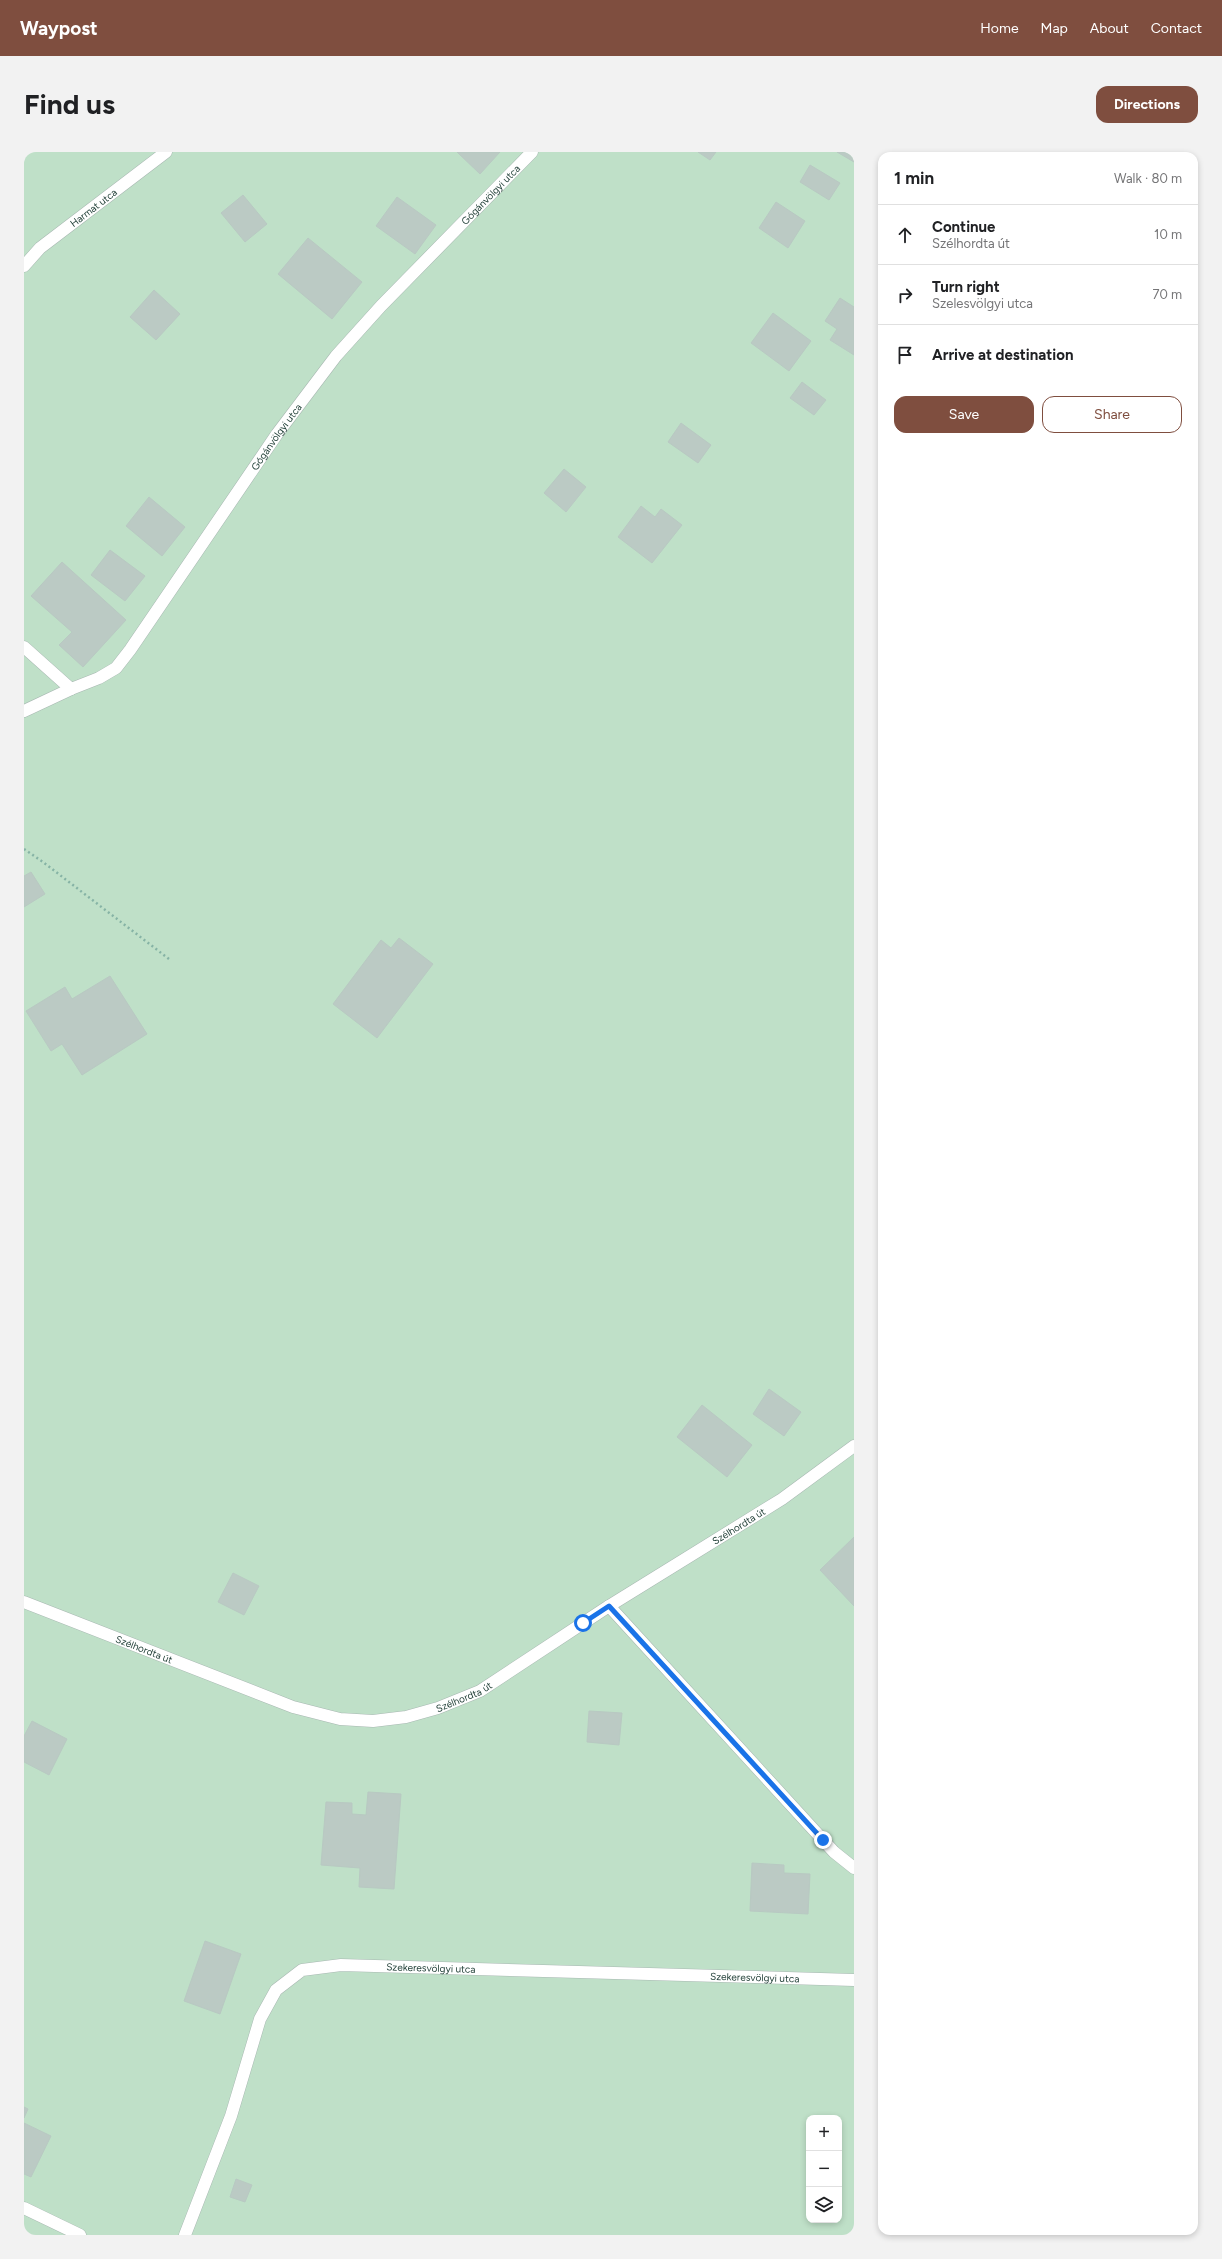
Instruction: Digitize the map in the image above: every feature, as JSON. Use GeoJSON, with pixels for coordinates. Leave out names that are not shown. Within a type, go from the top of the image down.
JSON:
{"type":"FeatureCollection","features":[{"type":"Feature","properties":{"kind":"street","name":"Harmat utca"},"geometry":{"type":"LineString","coordinates":[[24,266],[40,248],[166,152]]}},
{"type":"Feature","properties":{"kind":"street","name":"Gógánvölgyi utca"},"geometry":{"type":"LineString","coordinates":[[24,711],[71,689],[99,678],[116,668],[135,643],[277,434],[336,356],[381,306],[532,152]]}},
{"type":"Feature","properties":{"kind":"street"},"geometry":{"type":"LineString","coordinates":[[24,647],[71,689]]}},
{"type":"Feature","properties":{"kind":"street","name":"Szélhordta út"},"geometry":{"type":"LineString","coordinates":[[24,1602],[293,1707],[340,1719],[373,1721],[412,1715],[480,1691],[609,1606],[782,1499],[854,1446]]}},
{"type":"Feature","properties":{"kind":"street"},"geometry":{"type":"LineString","coordinates":[[609,1606],[834,1852],[854,1868]]}},
{"type":"Feature","properties":{"kind":"street","name":"Szekeresvölgyi utca"},"geometry":{"type":"LineString","coordinates":[[185,2235],[231,2116],[260,2019],[276,1990],[302,1970],[341,1965],[854,1980]]}},
{"type":"Feature","properties":{"kind":"street"},"geometry":{"type":"LineString","coordinates":[[24,2208],[80,2235]]}},
{"type":"Feature","properties":{"kind":"path"},"geometry":{"type":"LineString","coordinates":[[24,850],[43,862],[169,959]]}},
{"type":"Feature","properties":{"kind":"green space"},"geometry":{"type":"Polygon","coordinates":[[[24,152],[854,152],[854,2235],[24,2235],[24,152]]]}},
{"type":"Feature","properties":{"kind":"building"},"geometry":{"type":"Polygon","coordinates":[[[457,152],[500,152],[480,174],[457,152]]]}},
{"type":"Feature","properties":{"kind":"building"},"geometry":{"type":"Polygon","coordinates":[[[698,152],[716,152],[710,160],[698,152]]]}},
{"type":"Feature","properties":{"kind":"building"},"geometry":{"type":"Polygon","coordinates":[[[837,152],[854,152],[854,162],[837,152]]]}},
{"type":"Feature","properties":{"kind":"building"},"geometry":{"type":"Polygon","coordinates":[[[810,165],[840,183],[829,200],[800,182],[810,165]]]}},
{"type":"Feature","properties":{"kind":"building"},"geometry":{"type":"Polygon","coordinates":[[[243,195],[267,224],[245,242],[221,213],[243,195]]]}},
{"type":"Feature","properties":{"kind":"building"},"geometry":{"type":"Polygon","coordinates":[[[397,197],[436,225],[415,254],[376,226],[397,197]]]}},
{"type":"Feature","properties":{"kind":"building"},"geometry":{"type":"Polygon","coordinates":[[[776,202],[805,221],[788,248],[759,228],[776,202]]]}},
{"type":"Feature","properties":{"kind":"building"},"geometry":{"type":"Polygon","coordinates":[[[308,238],[362,282],[332,319],[278,274],[308,238]]]}},
{"type":"Feature","properties":{"kind":"building"},"geometry":{"type":"Polygon","coordinates":[[[154,290],[180,314],[156,340],[130,317],[154,290]]]}},
{"type":"Feature","properties":{"kind":"building"},"geometry":{"type":"Polygon","coordinates":[[[840,298],[854,307],[854,355],[830,340],[837,329],[825,321],[840,298]]]}},
{"type":"Feature","properties":{"kind":"building"},"geometry":{"type":"Polygon","coordinates":[[[773,313],[811,341],[789,371],[751,343],[773,313]]]}},
{"type":"Feature","properties":{"kind":"building"},"geometry":{"type":"Polygon","coordinates":[[[802,382],[826,400],[814,415],[790,398],[802,382]]]}},
{"type":"Feature","properties":{"kind":"building"},"geometry":{"type":"Polygon","coordinates":[[[681,423],[711,445],[698,463],[668,442],[681,423]]]}},
{"type":"Feature","properties":{"kind":"building"},"geometry":{"type":"Polygon","coordinates":[[[564,469],[586,487],[566,512],[544,493],[564,469]]]}},
{"type":"Feature","properties":{"kind":"building"},"geometry":{"type":"Polygon","coordinates":[[[149,497],[185,527],[162,556],[126,526],[149,497]]]}},
{"type":"Feature","properties":{"kind":"building"},"geometry":{"type":"Polygon","coordinates":[[[641,506],[655,517],[661,509],[682,525],[652,563],[618,537],[641,506]]]}},
{"type":"Feature","properties":{"kind":"building"},"geometry":{"type":"Polygon","coordinates":[[[110,550],[145,576],[125,601],[91,575],[110,550]]]}},
{"type":"Feature","properties":{"kind":"building"},"geometry":{"type":"Polygon","coordinates":[[[62,562],[126,620],[83,667],[59,645],[72,632],[31,596],[62,562]]]}},
{"type":"Feature","properties":{"kind":"building"},"geometry":{"type":"Polygon","coordinates":[[[31,872],[45,894],[24,907],[24,876],[31,872]]]}},
{"type":"Feature","properties":{"kind":"building"},"geometry":{"type":"Polygon","coordinates":[[[399,938],[433,964],[377,1038],[333,1004],[381,940],[391,948],[399,938]]]}},
{"type":"Feature","properties":{"kind":"building"},"geometry":{"type":"Polygon","coordinates":[[[110,976],[147,1034],[82,1075],[62,1044],[51,1051],[26,1011],[65,987],[72,999],[110,976]]]}},
{"type":"Feature","properties":{"kind":"building"},"geometry":{"type":"Polygon","coordinates":[[[769,1389],[801,1412],[784,1436],[753,1414],[769,1389]]]}},
{"type":"Feature","properties":{"kind":"building"},"geometry":{"type":"Polygon","coordinates":[[[702,1405],[752,1445],[727,1477],[677,1437],[702,1405]]]}},
{"type":"Feature","properties":{"kind":"building"},"geometry":{"type":"Polygon","coordinates":[[[854,1537],[854,1606],[820,1570],[854,1537]]]}},
{"type":"Feature","properties":{"kind":"building"},"geometry":{"type":"Polygon","coordinates":[[[233,1573],[259,1586],[244,1615],[218,1602],[233,1573]]]}},
{"type":"Feature","properties":{"kind":"building"},"geometry":{"type":"Polygon","coordinates":[[[589,1711],[622,1713],[619,1745],[587,1742],[589,1711]]]}},
{"type":"Feature","properties":{"kind":"building"},"geometry":{"type":"Polygon","coordinates":[[[32,1721],[67,1739],[49,1775],[24,1762],[24,1736],[32,1721]]]}},
{"type":"Feature","properties":{"kind":"building"},"geometry":{"type":"Polygon","coordinates":[[[368,1792],[401,1794],[394,1889],[359,1887],[360,1868],[321,1865],[326,1802],[352,1803],[352,1814],[366,1815],[368,1792]]]}},
{"type":"Feature","properties":{"kind":"building"},"geometry":{"type":"Polygon","coordinates":[[[752,1863],[784,1865],[784,1873],[810,1874],[808,1914],[750,1911],[752,1863]]]}},
{"type":"Feature","properties":{"kind":"building"},"geometry":{"type":"Polygon","coordinates":[[[205,1941],[241,1954],[220,2014],[184,2001],[205,1941]]]}},
{"type":"Feature","properties":{"kind":"building"},"geometry":{"type":"Polygon","coordinates":[[[24,2107],[28,2109],[24,2118],[24,2107]]]}},
{"type":"Feature","properties":{"kind":"building"},"geometry":{"type":"Polygon","coordinates":[[[24,2123],[51,2136],[31,2177],[24,2174],[24,2123]]]}},
{"type":"Feature","properties":{"kind":"building"},"geometry":{"type":"Polygon","coordinates":[[[236,2179],[252,2185],[245,2202],[230,2197],[236,2179]]]}},
{"type":"Feature","properties":{"kind":"route"},"geometry":{"type":"LineString","coordinates":[[583,1623],[609,1606],[823,1840]]}}]}
